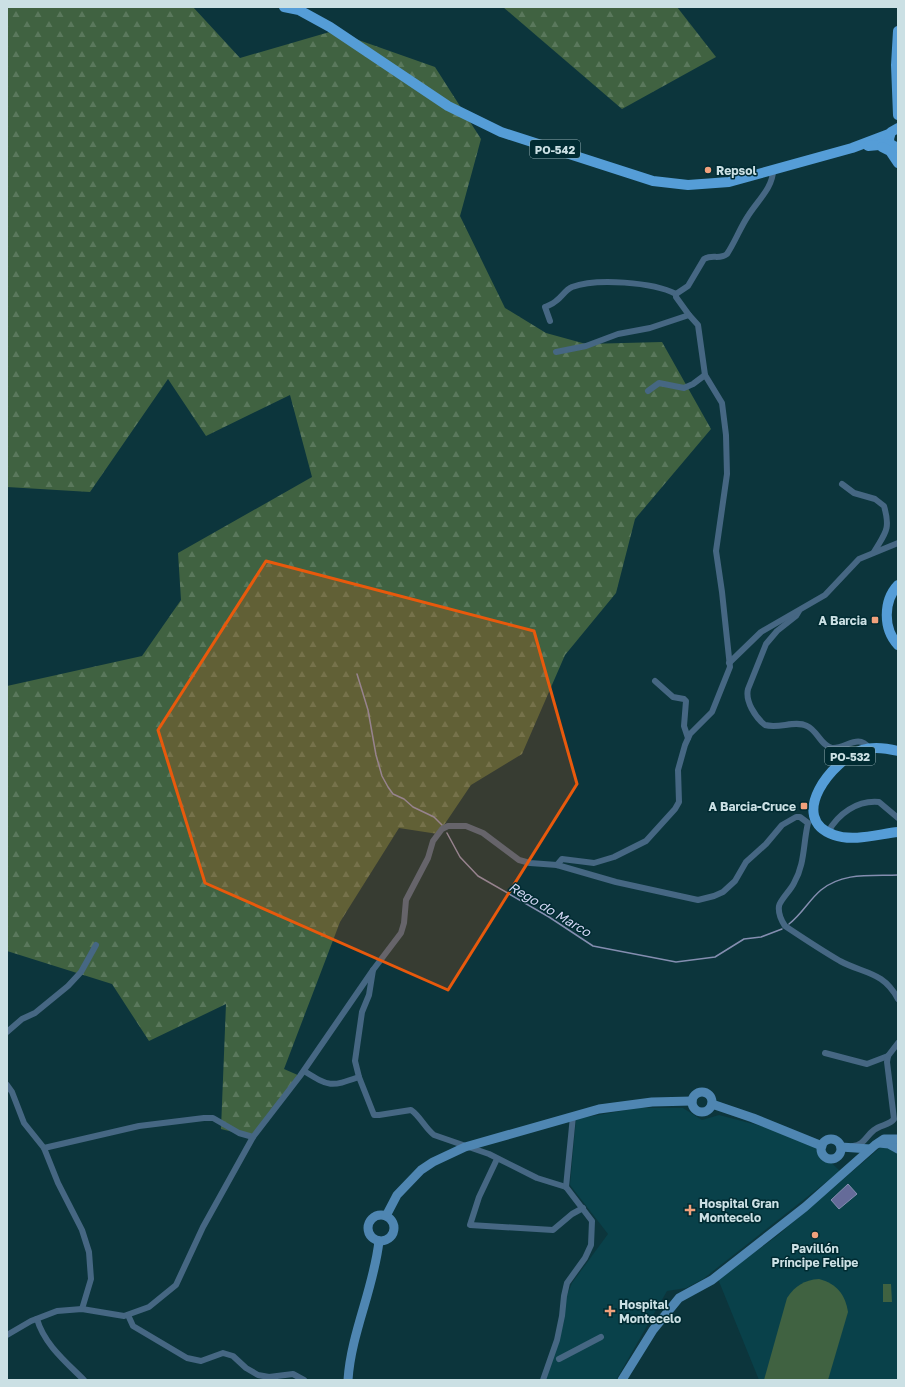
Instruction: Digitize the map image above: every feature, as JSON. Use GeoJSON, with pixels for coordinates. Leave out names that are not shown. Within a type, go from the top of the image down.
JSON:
{"type":"FeatureCollection","features":[{"type":"Feature","properties":{"kind":"main road","name":"PO-542"},"geometry":{"type":"LineString","coordinates":[[284,7],[299,10],[330,27],[448,106],[501,132],[653,181],[688,185],[729,182],[852,148],[893,139]]}},
{"type":"Feature","properties":{"kind":"main road"},"geometry":{"type":"LineString","coordinates":[[898,31],[897,112],[893,139],[898,163]]}},
{"type":"Feature","properties":{"kind":"main road","name":"PO-542"},"geometry":{"type":"LineString","coordinates":[[852,148],[876,145],[893,139]]}},
{"type":"Feature","properties":{"kind":"main road"},"geometry":{"type":"LineString","coordinates":[[876,145],[890,151],[898,163]]}},
{"type":"Feature","properties":{"kind":"main road"},"geometry":{"type":"LineString","coordinates":[[898,585],[891,594],[887,611],[888,627],[898,645]]}},
{"type":"Feature","properties":{"kind":"main road","name":"PO-532"},"geometry":{"type":"LineString","coordinates":[[828,832],[819,825],[814,813],[814,798],[817,791],[828,776],[845,760],[861,750],[869,748],[885,748],[898,751]]}},
{"type":"Feature","properties":{"kind":"main road"},"geometry":{"type":"LineString","coordinates":[[828,832],[843,837],[898,832]]}},
{"type":"Feature","properties":{"kind":"street"},"geometry":{"type":"LineString","coordinates":[[676,294],[688,286],[704,259],[708,257],[722,257],[727,254],[748,216],[767,189],[773,178],[773,170]]}},
{"type":"Feature","properties":{"kind":"street"},"geometry":{"type":"LineString","coordinates":[[550,321],[545,307],[557,301],[566,291],[574,287],[624,283],[665,288],[676,294],[689,315],[696,321],[700,331],[700,346],[705,375],[722,403],[726,435],[727,474],[716,551],[730,667],[712,712],[688,738],[678,770],[679,802],[675,809],[646,841],[636,847],[603,861],[586,863],[562,859],[557,864]]}},
{"type":"Feature","properties":{"kind":"street"},"geometry":{"type":"LineString","coordinates":[[556,352],[586,346],[618,334],[650,328],[689,315]]}},
{"type":"Feature","properties":{"kind":"street"},"geometry":{"type":"LineString","coordinates":[[648,391],[659,383],[684,388],[693,384],[705,375]]}},
{"type":"Feature","properties":{"kind":"street"},"geometry":{"type":"LineString","coordinates":[[842,484],[854,493],[881,502],[884,506],[887,529],[883,541],[874,552]]}},
{"type":"Feature","properties":{"kind":"street"},"geometry":{"type":"LineString","coordinates":[[729,663],[738,656],[761,632],[825,595],[859,559],[898,543]]}},
{"type":"Feature","properties":{"kind":"street"},"geometry":{"type":"LineString","coordinates":[[799,611],[796,616],[777,631],[766,644],[757,670],[748,689],[747,695],[749,703],[765,725],[777,727],[806,725],[812,728],[826,745],[831,748],[860,741],[866,744],[869,748]]}},
{"type":"Feature","properties":{"kind":"street"},"geometry":{"type":"LineString","coordinates":[[655,681],[673,697],[684,698],[686,701],[684,726],[688,738]]}},
{"type":"Feature","properties":{"kind":"street"},"geometry":{"type":"LineString","coordinates":[[828,832],[838,818],[853,807],[863,803],[879,802],[898,818]]}},
{"type":"Feature","properties":{"kind":"street"},"geometry":{"type":"LineString","coordinates":[[7,1335],[37,1319],[57,1311],[82,1309],[124,1316],[128,1315],[161,1299],[176,1285],[203,1227],[254,1137],[277,1108],[401,932],[404,923],[406,900],[428,858],[436,836],[448,826],[466,826],[475,829],[520,860],[530,863],[557,864],[616,882],[698,900],[726,889],[735,881],[746,862],[766,844],[782,825],[800,816],[808,823],[803,861],[795,882],[779,904],[782,922],[785,926],[841,961],[865,970],[879,978],[891,988],[898,999]]}},
{"type":"Feature","properties":{"kind":"street"},"geometry":{"type":"LineString","coordinates":[[7,1032],[22,1019],[35,1013],[68,986],[81,972],[96,945]]}},
{"type":"Feature","properties":{"kind":"street"},"geometry":{"type":"LineString","coordinates":[[373,970],[369,995],[362,1012],[355,1061],[359,1077],[374,1115],[410,1110],[415,1112],[427,1130],[434,1135],[465,1148],[489,1154],[537,1178],[566,1187],[583,1208],[593,1224],[591,1245],[585,1258],[568,1283],[564,1296],[557,1340],[543,1380]]}},
{"type":"Feature","properties":{"kind":"street"},"geometry":{"type":"LineString","coordinates":[[825,1053],[867,1064],[888,1056],[898,1043]]}},
{"type":"Feature","properties":{"kind":"street"},"geometry":{"type":"LineString","coordinates":[[844,1147],[856,1146],[863,1142],[877,1128],[896,1120],[887,1068],[888,1056]]}},
{"type":"Feature","properties":{"kind":"street"},"geometry":{"type":"LineString","coordinates":[[304,1070],[326,1084],[332,1085],[359,1077]]}},
{"type":"Feature","properties":{"kind":"street"},"geometry":{"type":"LineString","coordinates":[[7,1085],[12,1092],[24,1123],[44,1148],[58,1183],[82,1230],[89,1252],[91,1279],[82,1309]]}},
{"type":"Feature","properties":{"kind":"street"},"geometry":{"type":"LineString","coordinates":[[703,1092],[711,1097],[712,1104],[708,1109],[702,1112],[696,1110],[692,1101],[694,1095],[703,1092]]}},
{"type":"Feature","properties":{"kind":"street"},"geometry":{"type":"LineString","coordinates":[[386,1216],[396,1195],[421,1170],[433,1162],[465,1148],[599,1109],[652,1102],[692,1101]]}},
{"type":"Feature","properties":{"kind":"street"},"geometry":{"type":"LineString","coordinates":[[712,1104],[753,1118],[822,1146]]}},
{"type":"Feature","properties":{"kind":"street"},"geometry":{"type":"LineString","coordinates":[[566,1187],[573,1116]]}},
{"type":"Feature","properties":{"kind":"street"},"geometry":{"type":"LineString","coordinates":[[44,1148],[139,1126],[204,1118],[213,1118],[239,1133],[254,1137]]}},
{"type":"Feature","properties":{"kind":"street"},"geometry":{"type":"LineString","coordinates":[[868,1136],[869,1143],[874,1146]]}},
{"type":"Feature","properties":{"kind":"street"},"geometry":{"type":"LineString","coordinates":[[847,1170],[836,1159],[826,1158],[822,1153],[822,1146],[826,1141],[832,1139],[838,1141],[844,1147],[889,1144],[898,1149]]}},
{"type":"Feature","properties":{"kind":"street"},"geometry":{"type":"LineString","coordinates":[[622,1380],[653,1330],[678,1298],[712,1280],[805,1207],[874,1146],[884,1139],[898,1139]]}},
{"type":"Feature","properties":{"kind":"street"},"geometry":{"type":"LineString","coordinates":[[836,1159],[844,1147]]}},
{"type":"Feature","properties":{"kind":"street"},"geometry":{"type":"LineString","coordinates":[[497,1159],[479,1197],[470,1226],[553,1230],[572,1214],[583,1208]]}},
{"type":"Feature","properties":{"kind":"street"},"geometry":{"type":"LineString","coordinates":[[378,1216],[386,1216],[392,1222],[394,1230],[387,1240],[379,1240],[370,1233],[369,1225],[378,1216]]}},
{"type":"Feature","properties":{"kind":"street"},"geometry":{"type":"LineString","coordinates":[[348,1380],[354,1347],[377,1258],[379,1240]]}},
{"type":"Feature","properties":{"kind":"street"},"geometry":{"type":"LineString","coordinates":[[128,1315],[133,1326],[187,1358],[201,1361],[223,1353],[233,1356],[246,1368],[258,1375],[269,1377],[294,1374],[304,1380]]}},
{"type":"Feature","properties":{"kind":"street"},"geometry":{"type":"LineString","coordinates":[[37,1319],[40,1328],[50,1345],[84,1380]]}},
{"type":"Feature","properties":{"kind":"street"},"geometry":{"type":"LineString","coordinates":[[559,1359],[601,1337]]}},
{"type":"Feature","properties":{"kind":"highlighted area"},"geometry":{"type":"Polygon","coordinates":[[[266,561],[534,631],[577,784],[448,990],[205,883],[158,730],[266,561]]]}},
{"type":"Feature","properties":{"kind":"shaded area","name":"Hospital Gran Montecelo"},"geometry":{"type":"Polygon","coordinates":[[[638,1108],[683,1108],[702,1120],[719,1115],[780,1131],[816,1148],[840,1171],[703,1279],[686,1288],[667,1291],[616,1380],[548,1380],[546,1379],[564,1322],[565,1300],[572,1283],[608,1234],[570,1185],[576,1119],[638,1108]]]}},
{"type":"Feature","properties":{"kind":"shaded area"},"geometry":{"type":"Polygon","coordinates":[[[888,1141],[898,1143],[898,1380],[759,1380],[718,1279],[777,1236],[888,1141]]]}},
{"type":"Feature","properties":{"kind":"shaded area"},"geometry":{"type":"Polygon","coordinates":[[[848,1184],[857,1194],[839,1209],[831,1200],[848,1184]]]}},
{"type":"Feature","properties":{"kind":"green space"},"geometry":{"type":"Polygon","coordinates":[[[7,7],[193,7],[240,58],[333,31],[435,67],[481,139],[460,216],[505,308],[546,333],[586,344],[662,342],[711,429],[635,519],[616,593],[565,655],[522,754],[471,785],[438,834],[399,828],[340,922],[284,1069],[300,1076],[253,1137],[221,1129],[226,1004],[149,1041],[112,984],[7,951],[7,686],[142,656],[181,600],[178,553],[312,477],[290,395],[206,436],[168,379],[90,492],[7,487],[7,7]]]}},
{"type":"Feature","properties":{"kind":"green space"},"geometry":{"type":"Polygon","coordinates":[[[503,7],[677,7],[716,57],[622,109],[503,7]]]}},
{"type":"Feature","properties":{"kind":"green space"},"geometry":{"type":"Polygon","coordinates":[[[819,1279],[831,1284],[839,1291],[845,1300],[848,1312],[828,1380],[764,1380],[787,1298],[800,1284],[819,1279]]]}},
{"type":"Feature","properties":{"kind":"green space"},"geometry":{"type":"Polygon","coordinates":[[[883,1284],[891,1284],[892,1302],[883,1302],[883,1284]]]}},
{"type":"Feature","properties":{"kind":"waterway","name":"Rego do Marco"},"geometry":{"type":"LineString","coordinates":[[357,674],[368,710],[376,755],[382,776],[388,787],[393,794],[404,799],[413,807],[434,817],[442,825]]}},
{"type":"Feature","properties":{"kind":"waterway","name":"Rego do Marco"},"geometry":{"type":"LineString","coordinates":[[447,833],[460,857],[478,876],[549,917],[593,946],[676,962],[715,957],[744,939],[761,937],[782,929]]}},
{"type":"Feature","properties":{"kind":"waterway","name":"Rego do Marco"},"geometry":{"type":"LineString","coordinates":[[789,924],[821,890],[830,884],[839,880],[858,876],[898,875]]}},
{"type":"Feature","properties":{"kind":"place","name":"Repsol"},"geometry":{"type":"Point","coordinates":[708,170]}},
{"type":"Feature","properties":{"kind":"place","name":"A Barcia"},"geometry":{"type":"Point","coordinates":[875,620]}},
{"type":"Feature","properties":{"kind":"place","name":"A Barcia-Cruce"},"geometry":{"type":"Point","coordinates":[804,806]}},
{"type":"Feature","properties":{"kind":"place","name":"Hospital Gran Montecelo"},"geometry":{"type":"Point","coordinates":[690,1210]}},
{"type":"Feature","properties":{"kind":"place","name":"Pavillón Príncipe Felipe"},"geometry":{"type":"Point","coordinates":[815,1235]}},
{"type":"Feature","properties":{"kind":"place","name":"Hospital Montecelo"},"geometry":{"type":"Point","coordinates":[610,1311]}}]}
